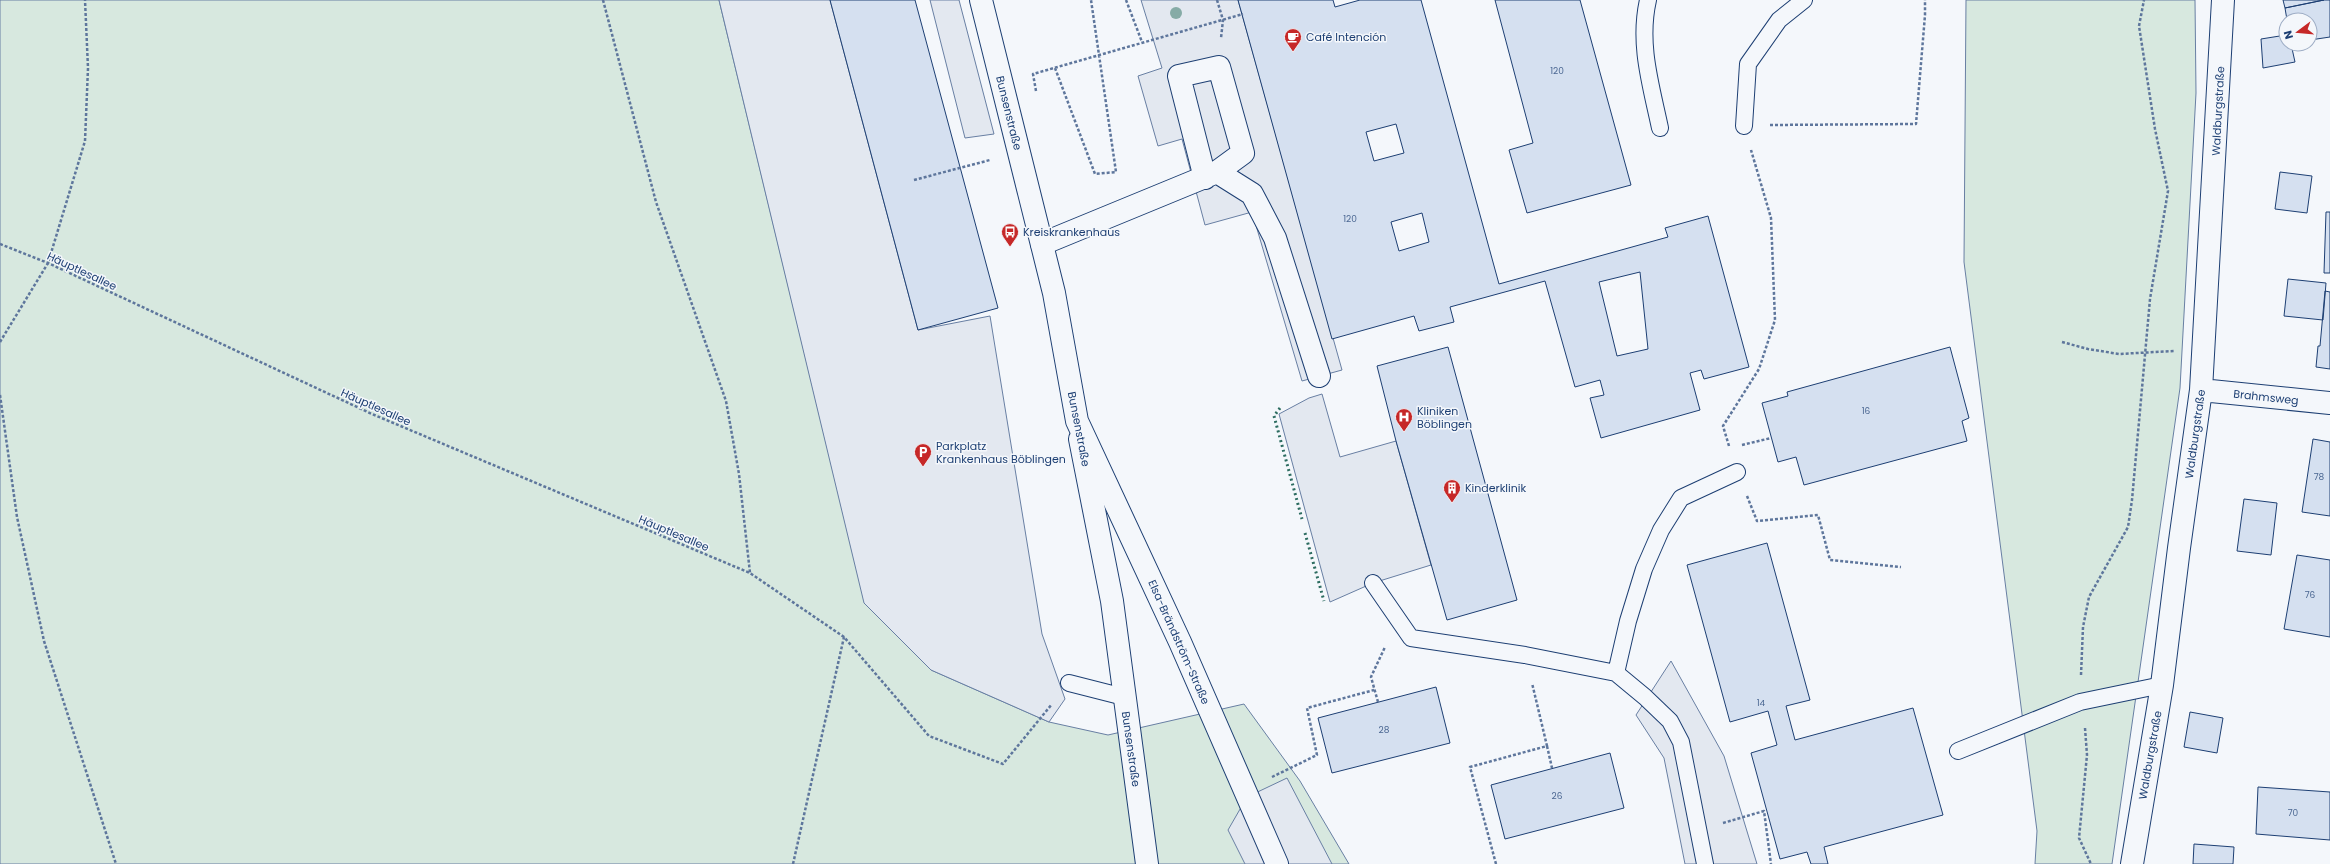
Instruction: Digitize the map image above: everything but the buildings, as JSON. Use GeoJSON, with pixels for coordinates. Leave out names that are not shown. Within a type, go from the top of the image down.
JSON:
{"type":"FeatureCollection","features":[{"type":"Feature","properties":{"kind":"street","name":"Bunsenstraße"},"geometry":{"type":"LineString","coordinates":[[981,0],[1054,293],[1112,601],[1147,864]]}},
{"type":"Feature","properties":{"kind":"street","name":"Waldburgstraße"},"geometry":{"type":"LineString","coordinates":[[2132,864],[2162,685],[2178,548],[2201,390],[2223,0]]}},
{"type":"Feature","properties":{"kind":"street"},"geometry":{"type":"LineString","coordinates":[[1042,244],[1211,175],[1243,153],[1219,66],[1179,76],[1211,175],[1252,194],[1275,238],[1319,376]]}},
{"type":"Feature","properties":{"kind":"street","name":"Brahmsweg"},"geometry":{"type":"LineString","coordinates":[[2201,390],[2330,403]]}},
{"type":"Feature","properties":{"kind":"street","name":"Elsa-Brändström-Straße"},"geometry":{"type":"LineString","coordinates":[[1077,421],[1180,642],[1277,864]]}},
{"type":"Feature","properties":{"kind":"lane"},"geometry":{"type":"LineString","coordinates":[[1648,0],[1643,22],[1645,53],[1660,128]]}},
{"type":"Feature","properties":{"kind":"lane"},"geometry":{"type":"LineString","coordinates":[[1744,126],[1748,64],[1779,20],[1804,0]]}},
{"type":"Feature","properties":{"kind":"lane"},"geometry":{"type":"LineString","coordinates":[[1616,673],[1628,621],[1644,569],[1661,530],[1681,498],[1737,472]]}},
{"type":"Feature","properties":{"kind":"lane"},"geometry":{"type":"LineString","coordinates":[[1372,583],[1411,638],[1525,655],[1616,673],[1645,697],[1670,721],[1681,742],[1705,864]]}},
{"type":"Feature","properties":{"kind":"lane"},"geometry":{"type":"LineString","coordinates":[[1069,683],[1124,696]]}},
{"type":"Feature","properties":{"kind":"lane"},"geometry":{"type":"LineString","coordinates":[[1958,751],[2080,702],[2162,685]]}},
{"type":"Feature","properties":{"kind":"path"},"geometry":{"type":"LineString","coordinates":[[0,342],[48,263],[85,141],[88,68],[86,0]]}},
{"type":"Feature","properties":{"kind":"path"},"geometry":{"type":"LineString","coordinates":[[603,0],[656,202],[726,401],[739,474],[750,573]]}},
{"type":"Feature","properties":{"kind":"path"},"geometry":{"type":"LineString","coordinates":[[1091,0],[1098,55],[1116,172],[1095,174],[1055,68],[1098,55],[1142,42],[1243,14]]}},
{"type":"Feature","properties":{"kind":"path"},"geometry":{"type":"LineString","coordinates":[[1126,0],[1142,42]]}},
{"type":"Feature","properties":{"kind":"path"},"geometry":{"type":"LineString","coordinates":[[1217,0],[1223,20],[1219,66]]}},
{"type":"Feature","properties":{"kind":"path"},"geometry":{"type":"LineString","coordinates":[[1771,438],[1730,448],[1723,426],[1759,369],[1774,320],[1771,218],[1744,126],[1916,124],[1925,0]]}},
{"type":"Feature","properties":{"kind":"path"},"geometry":{"type":"LineString","coordinates":[[2091,864],[2079,838],[2087,755],[2080,702],[2083,626],[2089,597],[2128,526],[2132,500],[2150,299],[2168,191],[2155,129],[2139,26],[2144,0]]}},
{"type":"Feature","properties":{"kind":"path"},"geometry":{"type":"LineString","coordinates":[[914,180],[1019,153]]}},
{"type":"Feature","properties":{"kind":"path","name":"Häuptlesallee"},"geometry":{"type":"LineString","coordinates":[[0,244],[48,263],[372,414],[750,573],[844,637],[929,736],[1003,764],[1069,683]]}},
{"type":"Feature","properties":{"kind":"path"},"geometry":{"type":"LineString","coordinates":[[2062,342],[2088,349],[2119,354],[2178,351]]}},
{"type":"Feature","properties":{"kind":"path"},"geometry":{"type":"LineString","coordinates":[[0,395],[17,517],[44,641],[116,864]]}},
{"type":"Feature","properties":{"kind":"path"},"geometry":{"type":"LineString","coordinates":[[1737,472],[1757,521],[1818,515],[1830,560],[1901,567]]}},
{"type":"Feature","properties":{"kind":"path"},"geometry":{"type":"LineString","coordinates":[[793,864],[844,637]]}},
{"type":"Feature","properties":{"kind":"path"},"geometry":{"type":"LineString","coordinates":[[1378,702],[1371,677],[1386,645]]}},
{"type":"Feature","properties":{"kind":"path"},"geometry":{"type":"LineString","coordinates":[[1245,791],[1317,755],[1307,708],[1374,690]]}},
{"type":"Feature","properties":{"kind":"path"},"geometry":{"type":"LineString","coordinates":[[1534,692],[1552,768]]}},
{"type":"Feature","properties":{"kind":"path"},"geometry":{"type":"LineString","coordinates":[[1496,864],[1470,768],[1547,746]]}},
{"type":"Feature","properties":{"kind":"path"},"geometry":{"type":"LineString","coordinates":[[1699,830],[1764,812],[1771,864]]}},
{"type":"Feature","properties":{"kind":"shaded area"},"geometry":{"type":"Polygon","coordinates":[[[0,0],[719,0],[865,603],[931,670],[1049,722],[1108,735],[1244,704],[1300,781],[1349,864],[0,864],[0,0]]]}},
{"type":"Feature","properties":{"kind":"shaded area","name":"Parkplatz Krankenhaus Böblingen"},"geometry":{"type":"Polygon","coordinates":[[[719,0],[830,0],[918,330],[990,316],[1042,634],[1065,699],[1049,722],[931,670],[864,603],[719,0]]]}},
{"type":"Feature","properties":{"kind":"shaded area"},"geometry":{"type":"Polygon","coordinates":[[[930,0],[959,0],[994,134],[965,138],[930,0]]]}},
{"type":"Feature","properties":{"kind":"shaded area"},"geometry":{"type":"Polygon","coordinates":[[[1141,0],[1238,0],[1342,370],[1302,381],[1252,212],[1205,225],[1182,139],[1158,146],[1138,76],[1162,68],[1141,0]]]}},
{"type":"Feature","properties":{"kind":"shaded area"},"geometry":{"type":"Polygon","coordinates":[[[1966,0],[2195,0],[2196,93],[2180,388],[2112,864],[2035,864],[2037,831],[1964,262],[1966,0]]]}},
{"type":"Feature","properties":{"kind":"shaded area"},"geometry":{"type":"Polygon","coordinates":[[[1322,394],[1340,457],[1396,441],[1431,565],[1373,583],[1330,602],[1279,414],[1309,398],[1322,394]]]}},
{"type":"Feature","properties":{"kind":"shaded area"},"geometry":{"type":"Polygon","coordinates":[[[1671,661],[1724,756],[1757,864],[1685,864],[1664,758],[1636,715],[1671,661]]]}},
{"type":"Feature","properties":{"kind":"shaded area"},"geometry":{"type":"Polygon","coordinates":[[[1287,778],[1332,864],[1245,864],[1228,830],[1247,797],[1287,778]]]}},
{"type":"Feature","properties":{"kind":"hedge"},"geometry":{"type":"LineString","coordinates":[[1280,408],[1274,416],[1302,519]]}},
{"type":"Feature","properties":{"kind":"hedge"},"geometry":{"type":"LineString","coordinates":[[1305,533],[1324,601]]}},
{"type":"Feature","properties":{"kind":"place","name":"Café Intención"},"geometry":{"type":"Point","coordinates":[1293,52]}},
{"type":"Feature","properties":{"kind":"place","name":"Kreiskrankenhaus"},"geometry":{"type":"Point","coordinates":[1010,247]}},
{"type":"Feature","properties":{"kind":"place","name":"Kliniken Böblingen"},"geometry":{"type":"Point","coordinates":[1404,432]}},
{"type":"Feature","properties":{"kind":"place","name":"Parkplatz Krankenhaus Böblingen"},"geometry":{"type":"Point","coordinates":[923,467]}},
{"type":"Feature","properties":{"kind":"place","name":"Kinderklinik"},"geometry":{"type":"Point","coordinates":[1452,503]}}]}
